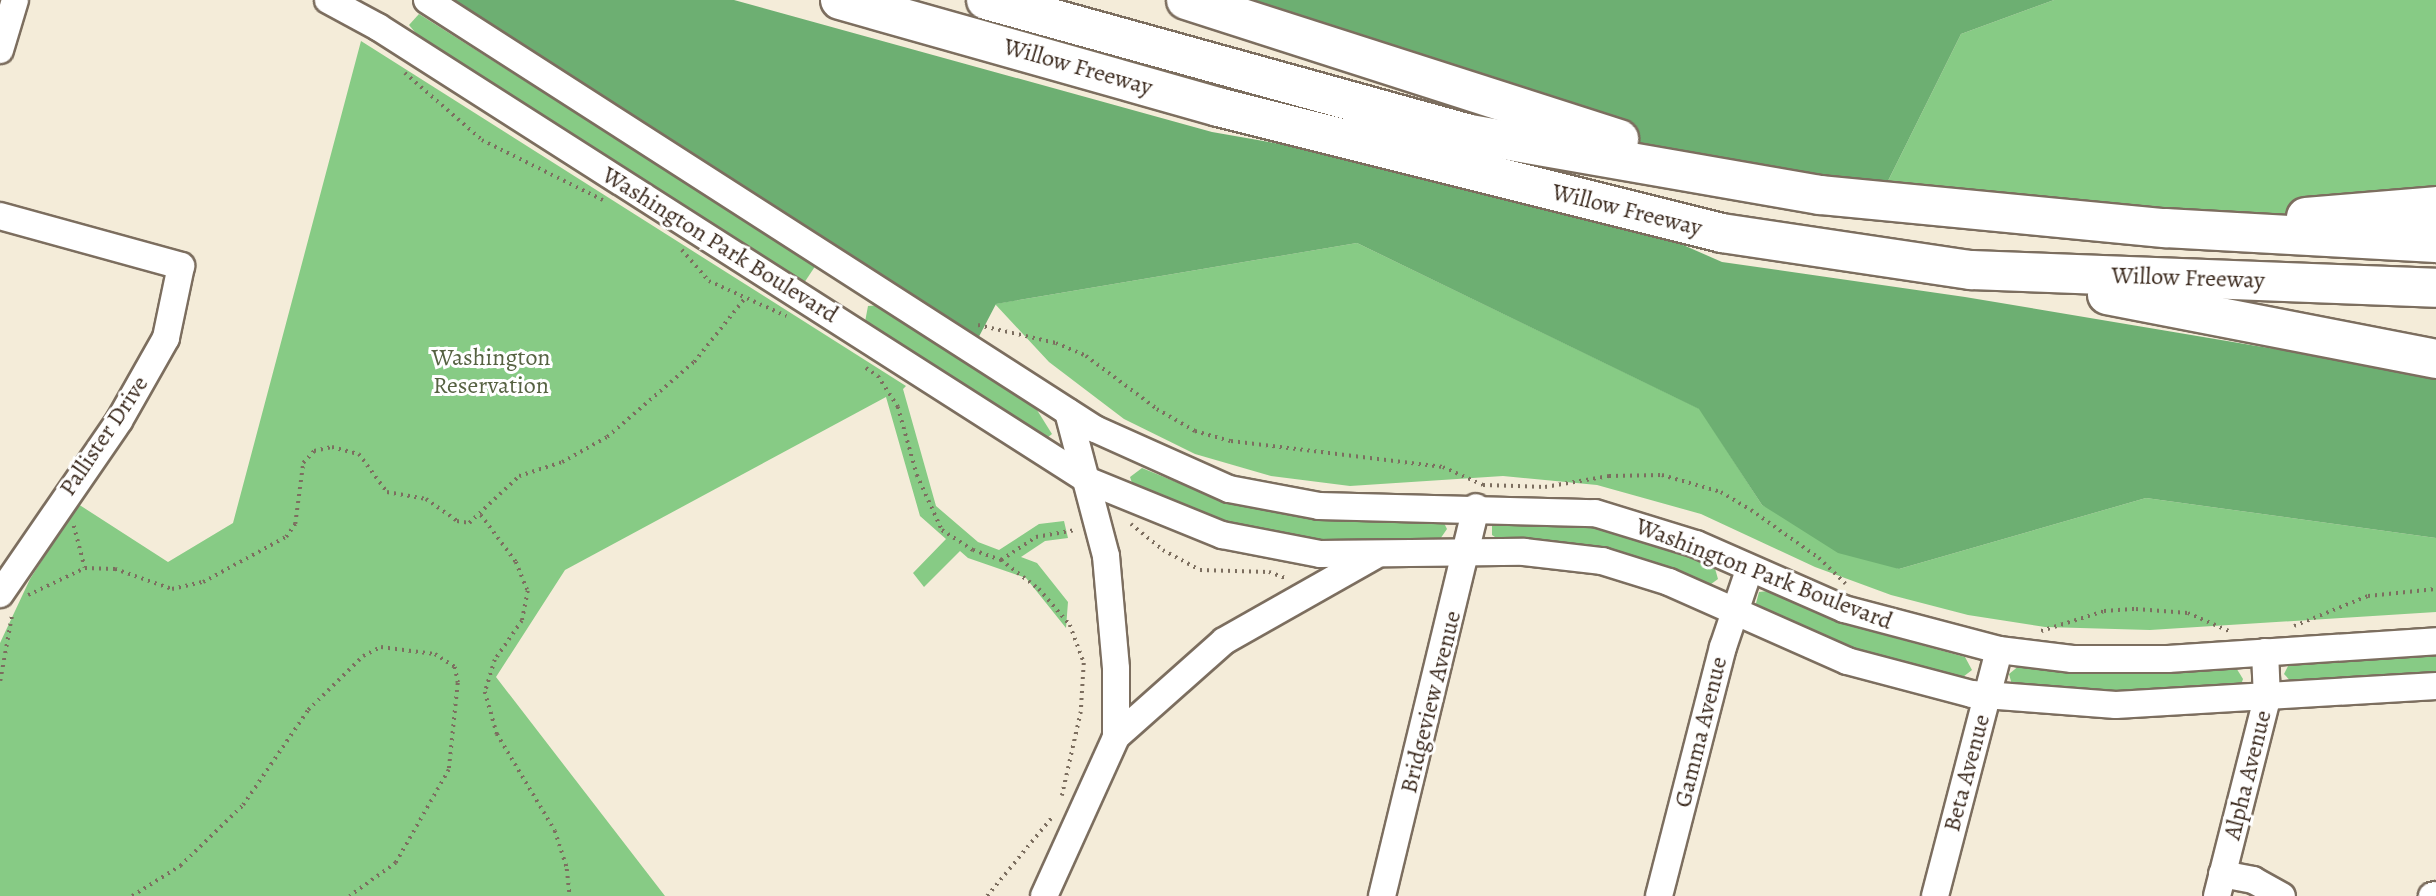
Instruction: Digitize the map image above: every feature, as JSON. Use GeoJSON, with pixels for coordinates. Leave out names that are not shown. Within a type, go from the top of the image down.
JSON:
{"type":"FeatureCollection","features":[{"type":"Feature","properties":{"kind":"highway","name":"Willow Freeway"},"geometry":{"type":"LineString","coordinates":[[840,0],[1218,107],[1722,233],[1971,270],[2436,288]]}},
{"type":"Feature","properties":{"kind":"highway","name":"Willow Freeway"},"geometry":{"type":"LineString","coordinates":[[986,0],[1470,134],[1820,195],[2165,228],[2436,243]]}},
{"type":"Feature","properties":{"kind":"highway"},"geometry":{"type":"LineString","coordinates":[[1186,0],[1596,132],[1820,195]]}},
{"type":"Feature","properties":{"kind":"highway"},"geometry":{"type":"LineString","coordinates":[[2165,228],[2436,206]]}},
{"type":"Feature","properties":{"kind":"highway"},"geometry":{"type":"LineString","coordinates":[[1971,270],[2436,359]]}},
{"type":"Feature","properties":{"kind":"street"},"geometry":{"type":"LineString","coordinates":[[0,50],[15,0]]}},
{"type":"Feature","properties":{"kind":"street","name":"Washington Park Boulevard"},"geometry":{"type":"LineString","coordinates":[[427,0],[1123,445],[1172,467],[1265,498],[1358,508],[1565,509],[1624,520],[1696,544],[1749,570],[1882,622],[1999,650],[2072,659],[2265,652],[2436,641]]}},
{"type":"Feature","properties":{"kind":"street","name":"Washington Park Boulevard"},"geometry":{"type":"LineString","coordinates":[[345,3],[1089,481],[1222,535],[1320,554],[1374,556],[1524,552],[1602,561],[1669,582],[1733,614],[1847,661],[1987,696],[2116,705],[2267,699],[2436,686]]}},
{"type":"Feature","properties":{"kind":"street","name":"Pallister Drive"},"geometry":{"type":"LineString","coordinates":[[0,216],[181,266],[166,338],[119,421],[64,496],[14,599]]}},
{"type":"Feature","properties":{"kind":"street","name":"Washington Park Boulevard"},"geometry":{"type":"LineString","coordinates":[[1068,412],[1089,481],[1106,556],[1116,669],[1116,737]]}},
{"type":"Feature","properties":{"kind":"street","name":"Bridgeview Avenue"},"geometry":{"type":"LineString","coordinates":[[1382,896],[1469,554],[1476,507]]}},
{"type":"Feature","properties":{"kind":"street","name":"Washington Park Boulevard"},"geometry":{"type":"LineString","coordinates":[[1044,896],[1116,737],[1224,641],[1374,556]]}},
{"type":"Feature","properties":{"kind":"street","name":"Gamma Avenue"},"geometry":{"type":"LineString","coordinates":[[1658,896],[1733,614],[1749,570]]}},
{"type":"Feature","properties":{"kind":"street","name":"Beta Avenue"},"geometry":{"type":"LineString","coordinates":[[1935,896],[1999,650]]}},
{"type":"Feature","properties":{"kind":"street","name":"Alpha Avenue"},"geometry":{"type":"LineString","coordinates":[[2220,885],[2267,699],[2265,652]]}},
{"type":"Feature","properties":{"kind":"street"},"geometry":{"type":"LineString","coordinates":[[2220,885],[2253,880],[2282,896]]}},
{"type":"Feature","properties":{"kind":"path"},"geometry":{"type":"LineString","coordinates":[[397,66],[482,140],[615,206]]}},
{"type":"Feature","properties":{"kind":"path"},"geometry":{"type":"LineString","coordinates":[[680,247],[709,281],[790,318]]}},
{"type":"Feature","properties":{"kind":"path"},"geometry":{"type":"LineString","coordinates":[[0,681],[14,599],[85,568],[115,569],[172,589],[203,582],[286,537],[295,524],[303,463],[314,452],[332,447],[359,454],[387,492],[437,503],[457,521],[469,523],[481,515],[519,476],[562,461],[607,437],[694,362],[746,298]]}},
{"type":"Feature","properties":{"kind":"path"},"geometry":{"type":"LineString","coordinates":[[972,323],[1056,343],[1086,356],[1157,409],[1195,431],[1231,442],[1443,467],[1483,485],[1545,487],[1609,476],[1662,475],[1721,492],[1819,558],[1849,587]]}},
{"type":"Feature","properties":{"kind":"path"},"geometry":{"type":"LineString","coordinates":[[856,361],[878,376],[898,407],[917,475],[942,530],[973,550],[1001,560],[1040,589],[1070,625],[1084,663],[1081,712],[1059,807],[1043,832],[987,896]]}},
{"type":"Feature","properties":{"kind":"path"},"geometry":{"type":"LineString","coordinates":[[64,496],[85,568]]}},
{"type":"Feature","properties":{"kind":"path"},"geometry":{"type":"LineString","coordinates":[[481,515],[516,562],[528,591],[522,621],[495,660],[485,692],[497,734],[555,831],[567,869],[570,896]]}},
{"type":"Feature","properties":{"kind":"path"},"geometry":{"type":"LineString","coordinates":[[1123,521],[1180,562],[1200,570],[1269,572],[1289,581]]}},
{"type":"Feature","properties":{"kind":"path"},"geometry":{"type":"LineString","coordinates":[[1001,560],[1036,537],[1076,529]]}},
{"type":"Feature","properties":{"kind":"path"},"geometry":{"type":"LineString","coordinates":[[2286,629],[2368,596],[2436,589]]}},
{"type":"Feature","properties":{"kind":"path"},"geometry":{"type":"LineString","coordinates":[[2033,632],[2104,611],[2136,609],[2188,613],[2237,633]]}},
{"type":"Feature","properties":{"kind":"path"},"geometry":{"type":"LineString","coordinates":[[132,896],[200,849],[218,825],[243,805],[308,710],[363,656],[381,647],[408,647],[435,654],[456,667],[458,683],[449,770],[396,863],[350,896]]}},
{"type":"Feature","properties":{"kind":"green space"},"geometry":{"type":"Polygon","coordinates":[[[427,0],[734,0],[1212,132],[1569,195],[1722,262],[1965,297],[2436,376],[2436,538],[2146,498],[1899,569],[1838,553],[1762,505],[1699,409],[1357,243],[996,304],[972,350],[427,0]]]}},
{"type":"Feature","properties":{"kind":"green space"},"geometry":{"type":"Polygon","coordinates":[[[1186,0],[2054,0],[1961,34],[1878,201],[1820,195],[1596,132],[1186,0]]]}},
{"type":"Feature","properties":{"kind":"green space"},"geometry":{"type":"Polygon","coordinates":[[[2054,0],[2436,0],[2436,206],[2165,228],[1878,201],[1961,34],[2054,0]]]}},
{"type":"Feature","properties":{"kind":"green space"},"geometry":{"type":"Polygon","coordinates":[[[419,14],[816,265],[804,283],[423,42],[409,25],[419,14]]]}},
{"type":"Feature","properties":{"kind":"green space","name":"Washington Reservation"},"geometry":{"type":"Polygon","coordinates":[[[361,41],[906,386],[903,389],[936,506],[978,542],[999,550],[1039,524],[1064,521],[1068,538],[1045,541],[1021,557],[1037,563],[1068,602],[1066,628],[1026,578],[968,558],[960,551],[924,587],[913,573],[946,539],[920,516],[886,397],[565,570],[496,677],[665,896],[0,896],[0,643],[30,579],[78,504],[168,562],[233,523],[361,41]]]}},
{"type":"Feature","properties":{"kind":"green space"},"geometry":{"type":"Polygon","coordinates":[[[1357,243],[1700,409],[1762,505],[1899,569],[2146,498],[2436,538],[2436,612],[2150,630],[2045,627],[1968,615],[1891,595],[1815,567],[1701,514],[1597,485],[1503,476],[1350,486],[1271,476],[1195,454],[1124,419],[1049,362],[995,304],[1357,243]]]}},
{"type":"Feature","properties":{"kind":"green space"},"geometry":{"type":"Polygon","coordinates":[[[882,305],[1032,402],[1052,434],[1047,438],[865,322],[868,306],[882,305]]]}},
{"type":"Feature","properties":{"kind":"green space"},"geometry":{"type":"Polygon","coordinates":[[[1142,468],[1213,497],[1272,511],[1328,518],[1443,521],[1447,529],[1438,542],[1339,543],[1269,535],[1229,526],[1134,489],[1130,477],[1142,468]]]}},
{"type":"Feature","properties":{"kind":"green space"},"geometry":{"type":"Polygon","coordinates":[[[1492,521],[1582,523],[1629,534],[1714,565],[1718,579],[1707,587],[1498,539],[1492,535],[1492,521]]]}},
{"type":"Feature","properties":{"kind":"green space"},"geometry":{"type":"Polygon","coordinates":[[[1768,591],[1873,632],[1965,657],[1972,670],[1959,680],[1892,664],[1821,639],[1755,607],[1759,592],[1768,591]]]}},
{"type":"Feature","properties":{"kind":"green space"},"geometry":{"type":"Polygon","coordinates":[[[2436,652],[2436,676],[2295,686],[2284,674],[2289,664],[2436,652]]]}},
{"type":"Feature","properties":{"kind":"green space"},"geometry":{"type":"Polygon","coordinates":[[[2020,665],[2235,666],[2243,679],[2241,685],[2120,696],[2012,685],[2009,674],[2020,665]]]}}]}
